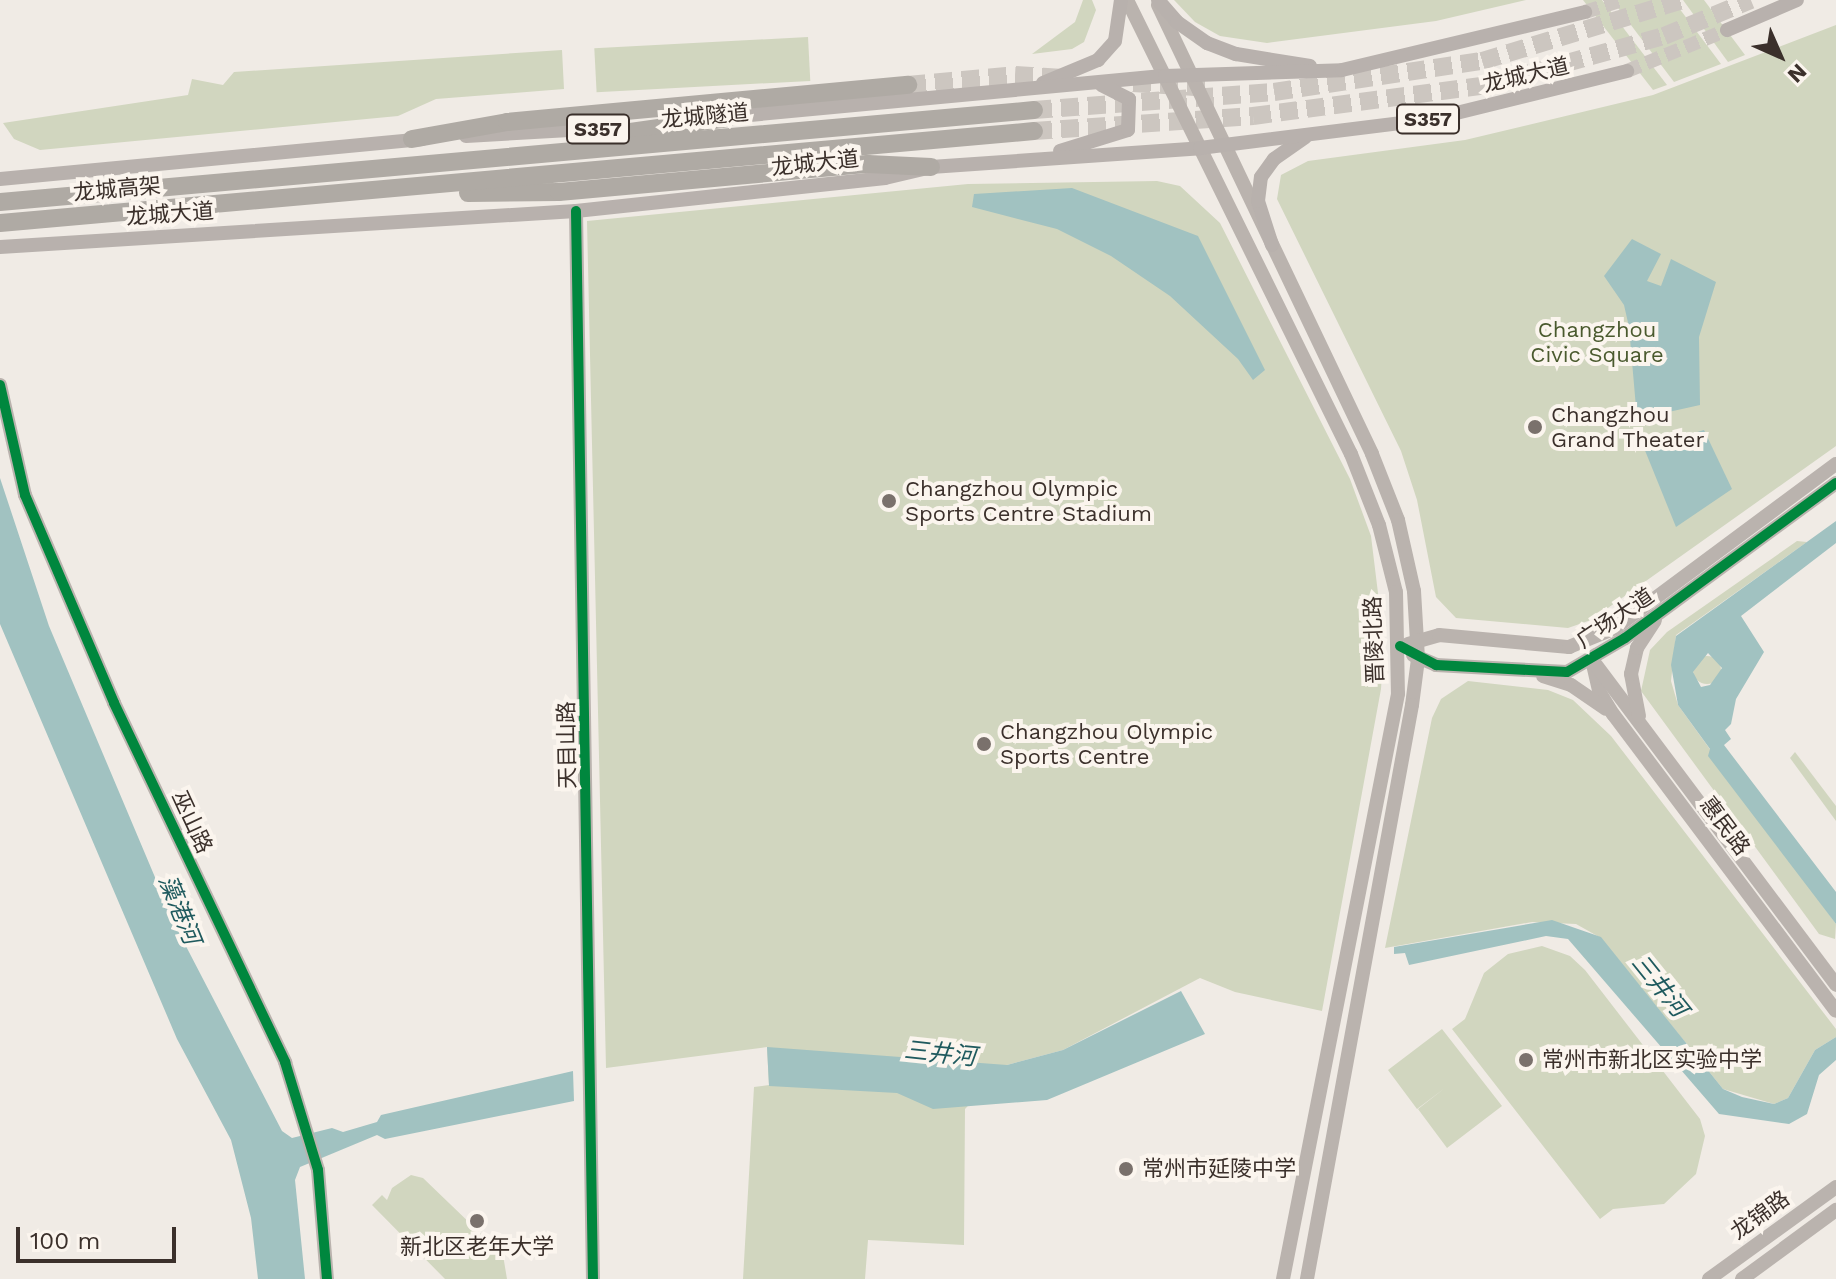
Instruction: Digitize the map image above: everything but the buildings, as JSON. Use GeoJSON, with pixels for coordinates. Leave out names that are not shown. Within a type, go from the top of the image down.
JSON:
{"type":"FeatureCollection","features":[{"type":"Feature","properties":{"kind":"highway"},"geometry":{"type":"LineString","coordinates":[[412,139],[507,122],[908,85]]}},
{"type":"Feature","properties":{"kind":"highway","name":"龙城隧道"},"geometry":{"type":"LineString","coordinates":[[236,181],[1034,110]]}},
{"type":"Feature","properties":{"kind":"highway"},"geometry":{"type":"LineString","coordinates":[[236,181],[331,160],[596,138],[728,118]]}},
{"type":"Feature","properties":{"kind":"highway","name":"龙城隧道"},"geometry":{"type":"LineString","coordinates":[[238,202],[1034,131]]}},
{"type":"Feature","properties":{"kind":"highway"},"geometry":{"type":"LineString","coordinates":[[238,202],[559,192],[868,164],[931,167]]}},
{"type":"Feature","properties":{"kind":"highway","name":"龙城高架"},"geometry":{"type":"LineString","coordinates":[[0,202],[236,181]]}},
{"type":"Feature","properties":{"kind":"highway","name":"龙城高架"},"geometry":{"type":"LineString","coordinates":[[0,223],[238,202]]}},
{"type":"Feature","properties":{"kind":"main road"},"geometry":{"type":"LineString","coordinates":[[1010,92],[1075,74],[1098,60],[1115,41],[1124,0]]}},
{"type":"Feature","properties":{"kind":"main road"},"geometry":{"type":"LineString","coordinates":[[1157,0],[1177,22],[1236,54],[1342,70]]}},
{"type":"Feature","properties":{"kind":"main road"},"geometry":{"type":"LineString","coordinates":[[1727,30],[1797,0]]}},
{"type":"Feature","properties":{"kind":"main road","name":"S357"},"geometry":{"type":"LineString","coordinates":[[0,179],[412,139],[728,118],[1165,76],[1195,79],[1342,70],[1585,12]]}},
{"type":"Feature","properties":{"kind":"main road","name":"龙城大道"},"geometry":{"type":"LineString","coordinates":[[0,247],[576,211],[885,178],[931,167],[1200,148],[1324,130],[1432,119],[1627,71]]}},
{"type":"Feature","properties":{"kind":"main road"},"geometry":{"type":"LineString","coordinates":[[1025,160],[1128,130],[1129,99],[1107,85],[1093,85]]}},
{"type":"Feature","properties":{"kind":"main road"},"geometry":{"type":"LineString","coordinates":[[1272,245],[1258,201],[1261,177],[1293,142],[1324,130]]}},
{"type":"Feature","properties":{"kind":"street","name":"晋陵北路"},"geometry":{"type":"LineString","coordinates":[[1124,0],[1165,76],[1374,511],[1396,592],[1400,646],[1398,694],[1283,1279]]}},
{"type":"Feature","properties":{"kind":"street","name":"晋陵北路"},"geometry":{"type":"LineString","coordinates":[[1157,0],[1372,454],[1398,520],[1414,591],[1418,659],[1307,1279]]}},
{"type":"Feature","properties":{"kind":"street","name":"天目山路"},"geometry":{"type":"LineString","coordinates":[[576,211],[593,1279]]}},
{"type":"Feature","properties":{"kind":"street","name":"巫山路"},"geometry":{"type":"LineString","coordinates":[[0,385],[25,495],[114,703],[285,1062],[308,1125],[318,1170],[327,1279]]}},
{"type":"Feature","properties":{"kind":"street","name":"广场大道"},"geometry":{"type":"LineString","coordinates":[[1400,646],[1439,635],[1569,647],[1615,628],[1836,464]]}},
{"type":"Feature","properties":{"kind":"street","name":"广场大道"},"geometry":{"type":"LineString","coordinates":[[1400,646],[1418,659],[1468,667],[1567,672],[1592,660],[1666,609],[1836,483]]}},
{"type":"Feature","properties":{"kind":"street"},"geometry":{"type":"LineString","coordinates":[[1645,732],[1632,697],[1631,674],[1637,648],[1666,609]]}},
{"type":"Feature","properties":{"kind":"street"},"geometry":{"type":"LineString","coordinates":[[1592,660],[1615,628]]}},
{"type":"Feature","properties":{"kind":"street"},"geometry":{"type":"LineString","coordinates":[[1468,667],[1457,658],[1460,646],[1471,639]]}},
{"type":"Feature","properties":{"kind":"street","name":"惠民路"},"geometry":{"type":"LineString","coordinates":[[1569,647],[1592,660],[1836,985]]}},
{"type":"Feature","properties":{"kind":"street","name":"惠民路"},"geometry":{"type":"LineString","coordinates":[[1592,660],[1599,691],[1613,714],[1836,1011]]}},
{"type":"Feature","properties":{"kind":"street"},"geometry":{"type":"LineString","coordinates":[[1524,670],[1571,685],[1613,714]]}},
{"type":"Feature","properties":{"kind":"street","name":"龙锦路"},"geometry":{"type":"LineString","coordinates":[[1709,1279],[1836,1187]]}},
{"type":"Feature","properties":{"kind":"street","name":"龙锦路"},"geometry":{"type":"LineString","coordinates":[[1742,1279],[1836,1210]]}},
{"type":"Feature","properties":{"kind":"green space"},"geometry":{"type":"Polygon","coordinates":[[[1083,0],[1092,0],[1096,10],[1084,42],[1072,49],[1032,54],[1075,22],[1083,0]]]}},
{"type":"Feature","properties":{"kind":"green space"},"geometry":{"type":"Polygon","coordinates":[[[1174,0],[1526,0],[1436,21],[1267,43],[1220,36],[1195,22],[1174,0]]]}},
{"type":"Feature","properties":{"kind":"green space"},"geometry":{"type":"Polygon","coordinates":[[[1583,0],[1602,0],[1667,85],[1653,90],[1583,0]]]}},
{"type":"Feature","properties":{"kind":"green space"},"geometry":{"type":"Polygon","coordinates":[[[1612,0],[1673,0],[1721,64],[1674,82],[1612,0]]]}},
{"type":"Feature","properties":{"kind":"green space"},"geometry":{"type":"Polygon","coordinates":[[[1683,0],[1704,0],[1745,55],[1728,62],[1683,0]]]}},
{"type":"Feature","properties":{"kind":"green space","name":"Changzhou Civic Square"},"geometry":{"type":"Polygon","coordinates":[[[1836,25],[1836,446],[1591,620],[1568,628],[1456,618],[1436,597],[1417,500],[1401,451],[1277,199],[1281,175],[1308,161],[1465,140],[1653,95],[1836,25]]]}},
{"type":"Feature","properties":{"kind":"green space"},"geometry":{"type":"Polygon","coordinates":[[[808,37],[810,81],[597,92],[594,48],[808,37]]]}},
{"type":"Feature","properties":{"kind":"green space"},"geometry":{"type":"Polygon","coordinates":[[[562,50],[564,89],[436,99],[398,116],[40,150],[14,139],[3,123],[188,95],[192,79],[223,85],[234,72],[562,50]]]}},
{"type":"Feature","properties":{"kind":"green space","name":"Changzhou Olympic Sports Centre"},"geometry":{"type":"Polygon","coordinates":[[[1157,181],[1180,186],[1220,223],[1350,479],[1371,536],[1384,642],[1381,689],[1322,1011],[1235,992],[1200,978],[1063,1050],[1007,1065],[965,1109],[964,1245],[868,1240],[865,1279],[743,1279],[754,1087],[769,1085],[767,1047],[606,1068],[587,221],[968,184],[1157,181]]]}},
{"type":"Feature","properties":{"kind":"green space"},"geometry":{"type":"Polygon","coordinates":[[[1797,541],[1807,542],[1676,635],[1671,681],[1678,705],[1836,924],[1835,939],[1819,934],[1641,691],[1650,650],[1667,632],[1797,541]]]}},
{"type":"Feature","properties":{"kind":"green space"},"geometry":{"type":"Polygon","coordinates":[[[1707,656],[1717,660],[1721,670],[1717,680],[1707,684],[1697,680],[1693,670],[1697,660],[1707,656]]]}},
{"type":"Feature","properties":{"kind":"green space"},"geometry":{"type":"Polygon","coordinates":[[[1468,681],[1548,690],[1573,700],[1611,736],[1836,1029],[1836,1037],[1815,1050],[1788,1098],[1774,1104],[1723,1089],[1601,938],[1576,924],[1532,922],[1385,948],[1432,718],[1441,699],[1468,681]]]}},
{"type":"Feature","properties":{"kind":"green space"},"geometry":{"type":"Polygon","coordinates":[[[1795,752],[1836,806],[1836,821],[1790,758],[1795,752]]]}},
{"type":"Feature","properties":{"kind":"green space"},"geometry":{"type":"Polygon","coordinates":[[[1542,946],[1570,956],[1585,970],[1700,1119],[1705,1136],[1696,1174],[1664,1204],[1613,1209],[1600,1219],[1452,1029],[1465,1019],[1484,973],[1508,954],[1542,946]]]}},
{"type":"Feature","properties":{"kind":"green space"},"geometry":{"type":"Polygon","coordinates":[[[1442,1029],[1502,1106],[1447,1148],[1418,1109],[1445,1088],[1417,1109],[1388,1070],[1442,1029]]]}},
{"type":"Feature","properties":{"kind":"green space"},"geometry":{"type":"Polygon","coordinates":[[[411,1175],[423,1178],[503,1255],[507,1279],[445,1279],[372,1205],[382,1195],[387,1200],[392,1188],[411,1175]]]}},
{"type":"Feature","properties":{"kind":"water"},"geometry":{"type":"Polygon","coordinates":[[[1072,188],[1198,236],[1265,370],[1253,380],[1238,359],[1170,296],[1111,256],[1057,229],[972,207],[974,194],[1072,188]]]}},
{"type":"Feature","properties":{"kind":"water"},"geometry":{"type":"Polygon","coordinates":[[[1632,239],[1661,254],[1647,281],[1661,286],[1671,259],[1716,282],[1699,337],[1700,405],[1637,419],[1629,327],[1624,305],[1604,276],[1632,239]]]}},
{"type":"Feature","properties":{"kind":"water"},"geometry":{"type":"Polygon","coordinates":[[[1704,430],[1732,489],[1676,527],[1644,448],[1704,430]]]}},
{"type":"Feature","properties":{"kind":"water"},"geometry":{"type":"Polygon","coordinates":[[[0,478],[49,626],[176,927],[282,1131],[292,1138],[332,1128],[343,1132],[377,1122],[381,1115],[573,1071],[574,1101],[385,1139],[377,1135],[300,1167],[295,1180],[305,1279],[258,1279],[251,1218],[231,1140],[177,1039],[0,624],[0,478]]]}},
{"type":"Feature","properties":{"kind":"water"},"geometry":{"type":"Polygon","coordinates":[[[1836,521],[1836,543],[1741,616],[1764,652],[1736,699],[1731,724],[1725,730],[1731,739],[1724,745],[1836,892],[1836,924],[1708,756],[1710,749],[1678,705],[1671,665],[1676,636],[1836,521]],[[1708,653],[1693,672],[1701,687],[1710,685],[1722,668],[1708,653]]]}},
{"type":"Feature","properties":{"kind":"water"},"geometry":{"type":"Polygon","coordinates":[[[1552,920],[1601,937],[1723,1089],[1742,1097],[1774,1104],[1788,1098],[1815,1050],[1836,1037],[1836,1060],[1819,1075],[1807,1114],[1789,1124],[1719,1114],[1568,939],[1546,936],[1409,965],[1405,953],[1394,954],[1394,947],[1552,920]]]}},
{"type":"Feature","properties":{"kind":"water"},"geometry":{"type":"Polygon","coordinates":[[[1181,991],[1205,1034],[1047,1100],[933,1109],[897,1093],[769,1086],[767,1047],[1007,1065],[1063,1050],[1181,991]]]}},
{"type":"Feature","properties":{"kind":"tunnel"},"geometry":{"type":"LineString","coordinates":[[1585,12],[1621,0]]}},
{"type":"Feature","properties":{"kind":"tunnel"},"geometry":{"type":"LineString","coordinates":[[1034,110],[1274,92],[1482,61],[1683,0]]}},
{"type":"Feature","properties":{"kind":"tunnel"},"geometry":{"type":"LineString","coordinates":[[1034,131],[1253,116],[1487,85],[1664,36],[1751,0]]}},
{"type":"Feature","properties":{"kind":"tunnel"},"geometry":{"type":"LineString","coordinates":[[1627,71],[1727,30]]}},
{"type":"Feature","properties":{"kind":"tunnel"},"geometry":{"type":"LineString","coordinates":[[908,85],[1015,75],[1063,78]]}},
{"type":"Feature","properties":{"kind":"tunnel"},"geometry":{"type":"LineString","coordinates":[[1133,83],[1211,88]]}},
{"type":"Feature","properties":{"kind":"cycle path"},"geometry":{"type":"LineString","coordinates":[[576,211],[593,1279]]}},
{"type":"Feature","properties":{"kind":"cycle path"},"geometry":{"type":"LineString","coordinates":[[0,385],[25,495],[114,703],[285,1062],[318,1170],[327,1279]]}},
{"type":"Feature","properties":{"kind":"cycle path"},"geometry":{"type":"LineString","coordinates":[[1400,646],[1436,665],[1567,672],[1625,638],[1836,483]]}},
{"type":"Feature","properties":{"kind":"place","name":"Changzhou Grand Theater"},"geometry":{"type":"Point","coordinates":[1535,427]}},
{"type":"Feature","properties":{"kind":"place","name":"Changzhou Olympic Sports Centre Stadium"},"geometry":{"type":"Point","coordinates":[889,501]}},
{"type":"Feature","properties":{"kind":"place","name":"Changzhou Olympic Sports Centre"},"geometry":{"type":"Point","coordinates":[984,744]}},
{"type":"Feature","properties":{"kind":"place","name":"常州市新北区实验中学"},"geometry":{"type":"Point","coordinates":[1526,1060]}},
{"type":"Feature","properties":{"kind":"place","name":"常州市延陵中学"},"geometry":{"type":"Point","coordinates":[1126,1169]}},
{"type":"Feature","properties":{"kind":"place","name":"新北区老年大学"},"geometry":{"type":"Point","coordinates":[477,1221]}},
{"type":"Feature","properties":{"kind":"water label","name":"藻港河"},"geometry":{"type":"Point","coordinates":[179,910]}},
{"type":"Feature","properties":{"kind":"water label","name":"三井河"},"geometry":{"type":"Point","coordinates":[1659,986]}},
{"type":"Feature","properties":{"kind":"water label","name":"三井河"},"geometry":{"type":"Point","coordinates":[940,1054]}}]}
